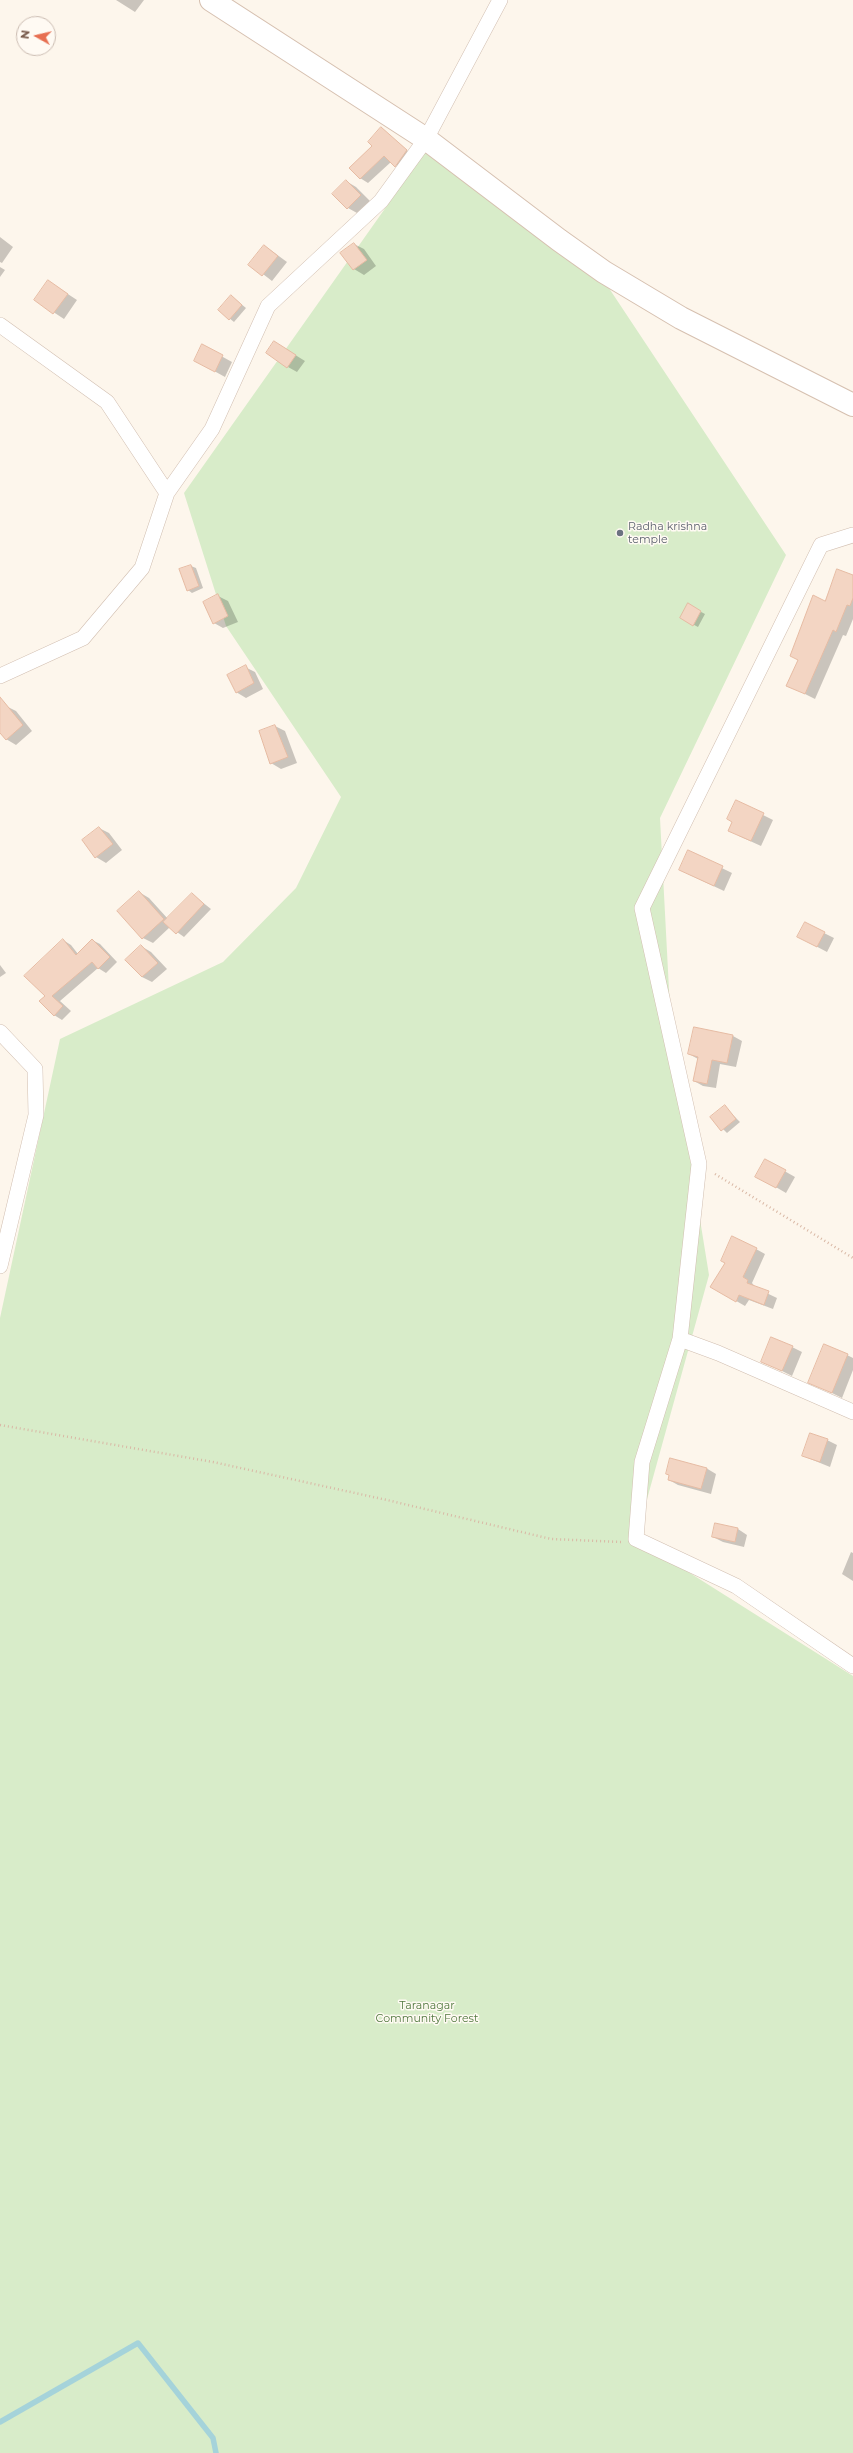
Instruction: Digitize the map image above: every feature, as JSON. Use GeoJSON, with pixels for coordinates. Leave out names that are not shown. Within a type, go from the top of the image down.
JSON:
{"type":"FeatureCollection","features":[{"type":"Feature","properties":{"kind":"street"},"geometry":{"type":"LineString","coordinates":[[211,0],[426,138],[558,240],[604,272],[681,318],[853,405]]}},
{"type":"Feature","properties":{"kind":"street"},"geometry":{"type":"LineString","coordinates":[[0,676],[83,638],[142,568],[167,493],[212,429],[268,306],[380,201],[426,138],[500,0]]}},
{"type":"Feature","properties":{"kind":"street"},"geometry":{"type":"LineString","coordinates":[[0,325],[107,402],[167,493]]}},
{"type":"Feature","properties":{"kind":"street"},"geometry":{"type":"LineString","coordinates":[[853,534],[821,545],[642,908],[699,1164],[680,1339],[642,1462],[636,1539],[736,1586],[853,1666]]}},
{"type":"Feature","properties":{"kind":"street"},"geometry":{"type":"LineString","coordinates":[[0,1032],[35,1069],[36,1115],[0,1266]]}},
{"type":"Feature","properties":{"kind":"street"},"geometry":{"type":"LineString","coordinates":[[680,1339],[718,1353],[853,1412]]}},
{"type":"Feature","properties":{"kind":"path"},"geometry":{"type":"LineString","coordinates":[[699,1164],[853,1258]]}},
{"type":"Feature","properties":{"kind":"path"},"geometry":{"type":"LineString","coordinates":[[0,1425],[213,1462],[387,1500],[551,1539],[617,1543],[636,1539]]}},
{"type":"Feature","properties":{"kind":"green space","name":"Taranagar Community Forest"},"geometry":{"type":"Polygon","coordinates":[[[432,142],[583,249],[786,555],[660,818],[672,1047],[709,1275],[636,1539],[853,1676],[853,2453],[0,2453],[0,1318],[60,1039],[223,962],[296,888],[341,797],[226,626],[184,493],[432,142]]]}},
{"type":"Feature","properties":{"kind":"building"},"geometry":{"type":"Polygon","coordinates":[[[381,127],[407,150],[395,167],[384,156],[360,179],[349,168],[372,146],[368,142],[381,127]]]}},
{"type":"Feature","properties":{"kind":"building"},"geometry":{"type":"Polygon","coordinates":[[[346,180],[361,195],[347,209],[332,194],[346,180]]]}},
{"type":"Feature","properties":{"kind":"building"},"geometry":{"type":"Polygon","coordinates":[[[354,243],[367,260],[353,270],[340,253],[354,243]]]}},
{"type":"Feature","properties":{"kind":"building"},"geometry":{"type":"Polygon","coordinates":[[[264,245],[278,256],[262,276],[248,265],[264,245]]]}},
{"type":"Feature","properties":{"kind":"building"},"geometry":{"type":"Polygon","coordinates":[[[48,280],[68,294],[53,314],[34,300],[48,280]]]}},
{"type":"Feature","properties":{"kind":"building"},"geometry":{"type":"Polygon","coordinates":[[[231,295],[242,305],[229,320],[218,310],[231,295]]]}},
{"type":"Feature","properties":{"kind":"building"},"geometry":{"type":"Polygon","coordinates":[[[274,341],[296,355],[287,368],[266,353],[274,341]]]}},
{"type":"Feature","properties":{"kind":"building"},"geometry":{"type":"Polygon","coordinates":[[[202,344],[223,355],[215,372],[194,361],[202,344]]]}},
{"type":"Feature","properties":{"kind":"building"},"geometry":{"type":"Polygon","coordinates":[[[191,565],[199,586],[187,591],[179,569],[191,565]]]}},
{"type":"Feature","properties":{"kind":"building"},"geometry":{"type":"Polygon","coordinates":[[[837,569],[853,575],[853,598],[850,606],[847,605],[836,632],[833,630],[805,694],[786,686],[798,660],[790,656],[813,595],[825,601],[837,569]]]}},
{"type":"Feature","properties":{"kind":"building"},"geometry":{"type":"Polygon","coordinates":[[[218,594],[228,616],[213,624],[203,602],[218,594]]]}},
{"type":"Feature","properties":{"kind":"building"},"geometry":{"type":"Polygon","coordinates":[[[688,603],[701,611],[693,626],[680,618],[688,603]]]}},
{"type":"Feature","properties":{"kind":"building"},"geometry":{"type":"Polygon","coordinates":[[[246,665],[254,683],[236,693],[227,675],[246,665]]]}},
{"type":"Feature","properties":{"kind":"building"},"geometry":{"type":"Polygon","coordinates":[[[0,697],[23,725],[6,740],[0,733],[0,697]]]}},
{"type":"Feature","properties":{"kind":"building"},"geometry":{"type":"Polygon","coordinates":[[[275,725],[288,757],[270,764],[259,731],[275,725]]]}},
{"type":"Feature","properties":{"kind":"building"},"geometry":{"type":"Polygon","coordinates":[[[736,800],[764,813],[751,841],[728,831],[732,822],[727,819],[736,800]]]}},
{"type":"Feature","properties":{"kind":"building"},"geometry":{"type":"Polygon","coordinates":[[[99,827],[113,844],[95,858],[82,840],[99,827]]]}},
{"type":"Feature","properties":{"kind":"building"},"geometry":{"type":"Polygon","coordinates":[[[688,850],[723,866],[714,886],[679,870],[688,850]]]}},
{"type":"Feature","properties":{"kind":"building"},"geometry":{"type":"Polygon","coordinates":[[[139,891],[164,919],[142,939],[117,911],[139,891]]]}},
{"type":"Feature","properties":{"kind":"building"},"geometry":{"type":"Polygon","coordinates":[[[192,893],[204,904],[176,934],[163,922],[192,893]]]}},
{"type":"Feature","properties":{"kind":"building"},"geometry":{"type":"Polygon","coordinates":[[[805,922],[825,932],[817,947],[797,937],[805,922]]]}},
{"type":"Feature","properties":{"kind":"building"},"geometry":{"type":"Polygon","coordinates":[[[63,939],[76,955],[92,939],[110,957],[98,969],[92,962],[52,996],[63,1006],[54,1016],[39,1001],[45,996],[24,976],[63,939]]]}},
{"type":"Feature","properties":{"kind":"building"},"geometry":{"type":"Polygon","coordinates":[[[141,945],[158,963],[142,977],[125,960],[141,945]]]}},
{"type":"Feature","properties":{"kind":"building"},"geometry":{"type":"Polygon","coordinates":[[[694,1027],[733,1035],[727,1063],[712,1060],[707,1084],[693,1081],[698,1057],[688,1054],[694,1027]]]}},
{"type":"Feature","properties":{"kind":"building"},"geometry":{"type":"Polygon","coordinates":[[[725,1105],[736,1119],[721,1131],[710,1117],[725,1105]]]}},
{"type":"Feature","properties":{"kind":"building"},"geometry":{"type":"Polygon","coordinates":[[[765,1159],[786,1170],[776,1188],[755,1177],[765,1159]]]}},
{"type":"Feature","properties":{"kind":"building"},"geometry":{"type":"Polygon","coordinates":[[[732,1236],[757,1248],[743,1277],[748,1280],[747,1283],[769,1291],[764,1305],[739,1295],[736,1302],[710,1287],[725,1263],[721,1261],[732,1236]]]}},
{"type":"Feature","properties":{"kind":"building"},"geometry":{"type":"Polygon","coordinates":[[[771,1337],[793,1346],[782,1371],[761,1362],[771,1337]]]}},
{"type":"Feature","properties":{"kind":"building"},"geometry":{"type":"Polygon","coordinates":[[[824,1344],[848,1354],[832,1393],[808,1383],[824,1344]]]}},
{"type":"Feature","properties":{"kind":"building"},"geometry":{"type":"Polygon","coordinates":[[[810,1433],[828,1439],[820,1462],[802,1456],[810,1433]]]}},
{"type":"Feature","properties":{"kind":"building"},"geometry":{"type":"Polygon","coordinates":[[[670,1458],[707,1468],[701,1489],[668,1480],[669,1475],[666,1474],[670,1458]]]}},
{"type":"Feature","properties":{"kind":"building"},"geometry":{"type":"Polygon","coordinates":[[[715,1523],[738,1528],[735,1542],[712,1537],[715,1523]]]}},
{"type":"Feature","properties":{"kind":"waterway"},"geometry":{"type":"LineString","coordinates":[[0,2422],[138,2343],[213,2438],[216,2453]]}},
{"type":"Feature","properties":{"kind":"place","name":"Radha krishna temple"},"geometry":{"type":"Point","coordinates":[620,533]}}]}
